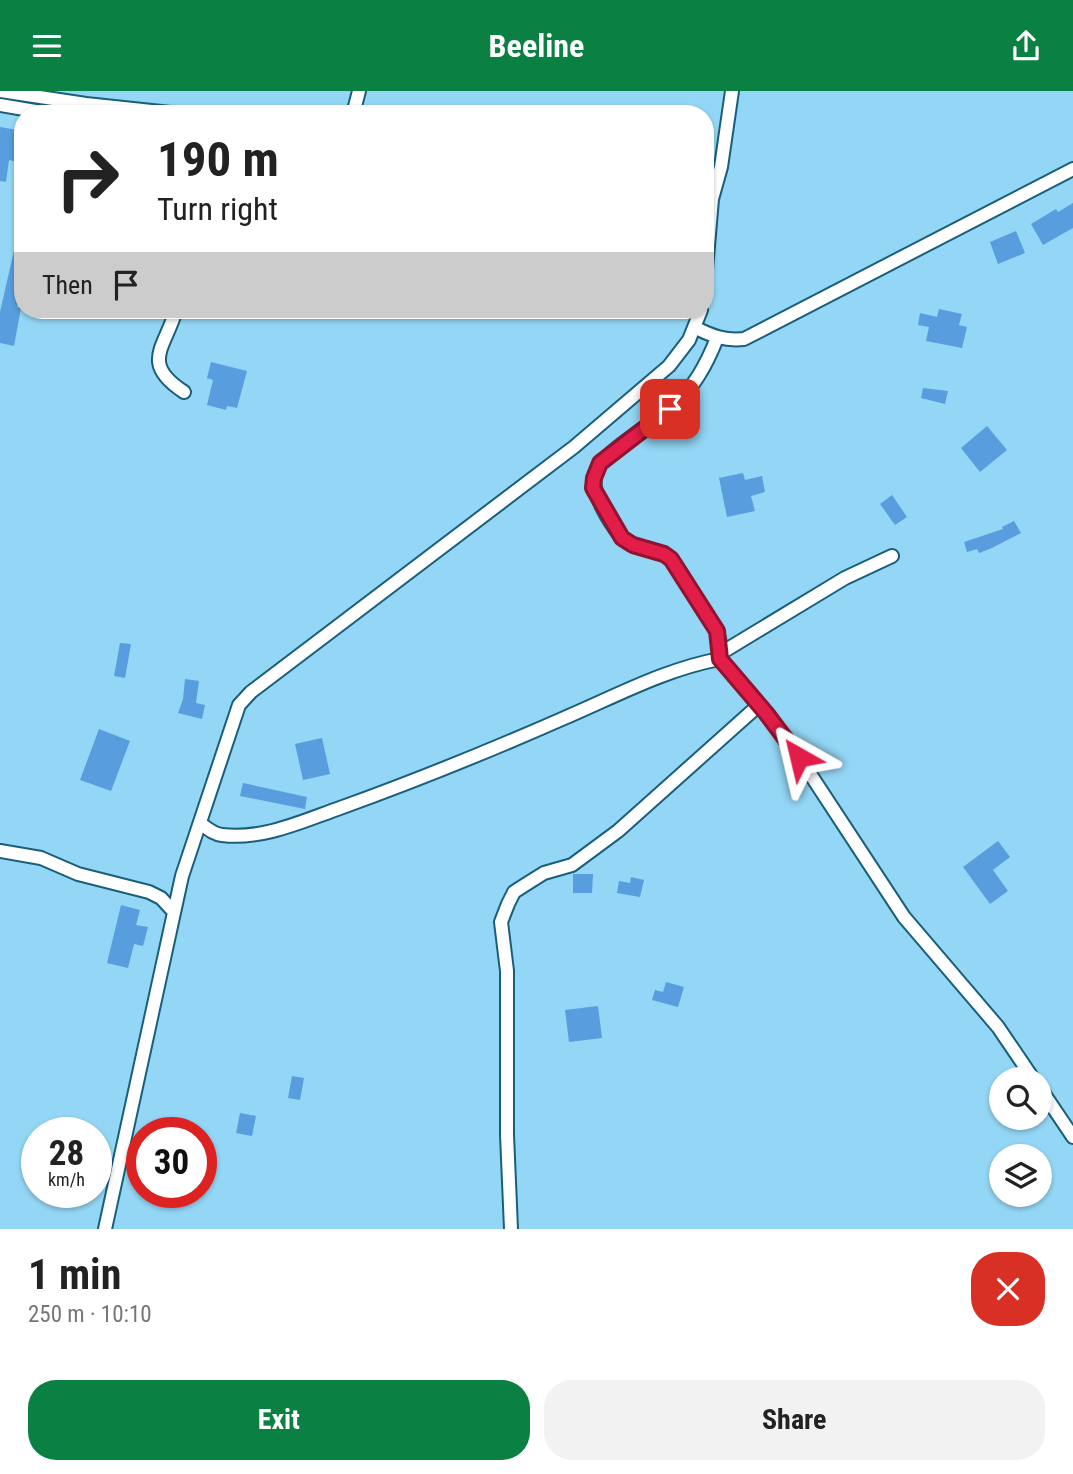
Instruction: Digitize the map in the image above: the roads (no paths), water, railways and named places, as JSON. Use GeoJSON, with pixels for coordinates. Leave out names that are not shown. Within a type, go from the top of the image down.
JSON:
{"type":"FeatureCollection","features":[{"type":"Feature","properties":{"kind":"street"},"geometry":{"type":"LineString","coordinates":[[0,91],[95,105]]}},
{"type":"Feature","properties":{"kind":"street"},"geometry":{"type":"LineString","coordinates":[[714,186],[721,167],[732,91]]}},
{"type":"Feature","properties":{"kind":"street"},"geometry":{"type":"LineString","coordinates":[[696,328],[717,338],[744,339],[1073,169]]}},
{"type":"Feature","properties":{"kind":"street"},"geometry":{"type":"LineString","coordinates":[[173,319],[161,349],[160,371],[184,392]]}},
{"type":"Feature","properties":{"kind":"street"},"geometry":{"type":"LineString","coordinates":[[105,1229],[182,876],[239,705],[243,699],[573,447],[669,366],[696,328],[698,319]]}},
{"type":"Feature","properties":{"kind":"street"},"geometry":{"type":"LineString","coordinates":[[717,338],[705,366],[689,391],[600,463],[593,488],[622,538],[633,545],[664,554],[671,559],[717,631],[721,656],[799,757],[904,917],[999,1027],[1025,1067]]}},
{"type":"Feature","properties":{"kind":"street"},"geometry":{"type":"LineString","coordinates":[[200,823],[215,834],[248,835],[285,827],[355,803],[558,721],[663,675],[721,656],[845,578],[892,556]]}},
{"type":"Feature","properties":{"kind":"street"},"geometry":{"type":"LineString","coordinates":[[511,1229],[507,1135],[507,971],[502,922],[508,904],[514,892],[544,873],[572,865],[618,831],[759,705]]}},
{"type":"Feature","properties":{"kind":"street"},"geometry":{"type":"LineString","coordinates":[[0,851],[54,862],[78,874],[149,891],[161,898],[174,912]]}},
{"type":"Feature","properties":{"kind":"street"},"geometry":{"type":"LineString","coordinates":[[1052,1106],[1073,1137]]}}]}
